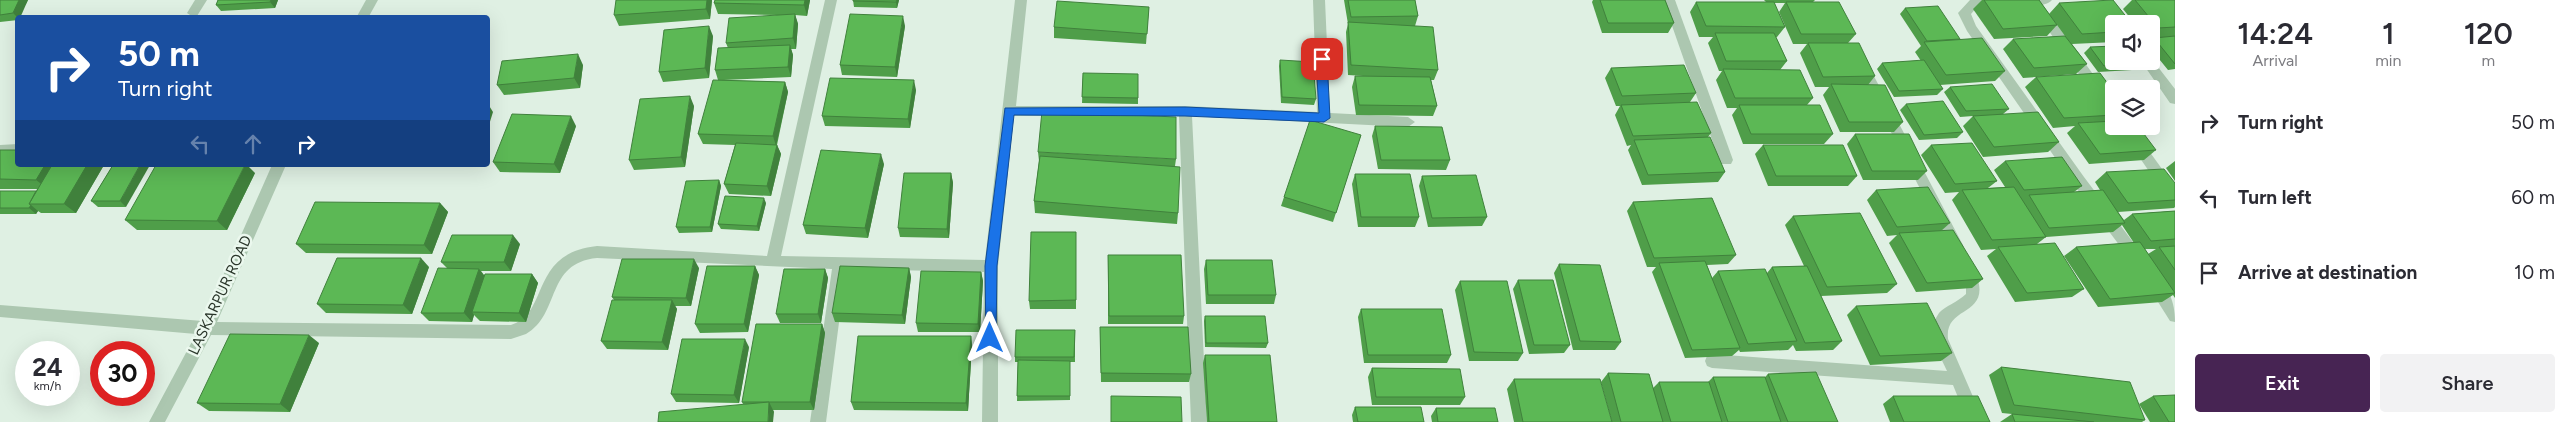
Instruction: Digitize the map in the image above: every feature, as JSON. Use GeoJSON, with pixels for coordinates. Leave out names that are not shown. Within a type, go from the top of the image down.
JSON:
{"type":"FeatureCollection","features":[{"type":"Feature","properties":{"kind":"street"},"geometry":{"type":"LineString","coordinates":[[193,13],[201,0]]}},
{"type":"Feature","properties":{"kind":"street"},"geometry":{"type":"LineString","coordinates":[[364,15],[372,0]]}},
{"type":"Feature","properties":{"kind":"street"},"geometry":{"type":"LineString","coordinates":[[773,262],[831,0]]}},
{"type":"Feature","properties":{"kind":"street"},"geometry":{"type":"LineString","coordinates":[[990,422],[991,266],[1022,0]]}},
{"type":"Feature","properties":{"kind":"street"},"geometry":{"type":"LineString","coordinates":[[1319,0],[1324,118]]}},
{"type":"Feature","properties":{"kind":"street"},"geometry":{"type":"LineString","coordinates":[[1669,0],[1726,160]]}},
{"type":"Feature","properties":{"kind":"street"},"geometry":{"type":"LineString","coordinates":[[2105,98],[2040,1],[1975,2],[1964,13],[1971,28],[2079,181],[2131,249],[2175,316]]}},
{"type":"Feature","properties":{"kind":"street"},"geometry":{"type":"LineString","coordinates":[[1856,53],[1910,153],[1974,284],[1974,295],[1970,301],[1945,317],[1940,330],[1941,339],[1956,378],[1976,422]]}},
{"type":"Feature","properties":{"kind":"street"},"geometry":{"type":"LineString","coordinates":[[2154,70],[2175,99]]}},
{"type":"Feature","properties":{"kind":"street"},"geometry":{"type":"LineString","coordinates":[[1009,111],[1185,111],[1408,122]]}},
{"type":"Feature","properties":{"kind":"street"},"geometry":{"type":"LineString","coordinates":[[1185,111],[1199,422]]}},
{"type":"Feature","properties":{"kind":"street"},"geometry":{"type":"LineString","coordinates":[[2130,135],[2175,198]]}},
{"type":"Feature","properties":{"kind":"street"},"geometry":{"type":"LineString","coordinates":[[0,150],[15,149]]}},
{"type":"Feature","properties":{"kind":"street","name":"LASKARPUR ROAD"},"geometry":{"type":"LineString","coordinates":[[157,422],[207,328],[278,167]]}},
{"type":"Feature","properties":{"kind":"street"},"geometry":{"type":"LineString","coordinates":[[0,311],[207,328],[416,333],[518,332],[530,322],[560,269],[566,262],[581,254],[597,252],[773,262],[991,266]]}},
{"type":"Feature","properties":{"kind":"street"},"geometry":{"type":"LineString","coordinates":[[818,422],[840,263]]}},
{"type":"Feature","properties":{"kind":"street"},"geometry":{"type":"LineString","coordinates":[[1712,361],[1956,378]]}},
{"type":"Feature","properties":{"kind":"building"},"geometry":{"type":"Polygon","coordinates":[[[0,0],[19,0],[13,13],[0,15],[0,0]]]}},
{"type":"Feature","properties":{"kind":"building"},"geometry":{"type":"Polygon","coordinates":[[[218,0],[271,0],[270,2],[216,5],[218,0]]]}},
{"type":"Feature","properties":{"kind":"building"},"geometry":{"type":"Polygon","coordinates":[[[616,0],[707,0],[706,9],[614,15],[616,0]]]}},
{"type":"Feature","properties":{"kind":"building"},"geometry":{"type":"Polygon","coordinates":[[[715,0],[805,0],[804,5],[714,3],[715,0]]]}},
{"type":"Feature","properties":{"kind":"building"},"geometry":{"type":"Polygon","coordinates":[[[853,0],[897,0],[896,2],[853,0]]]}},
{"type":"Feature","properties":{"kind":"building"},"geometry":{"type":"Polygon","coordinates":[[[1348,0],[1415,0],[1418,16],[1351,17],[1348,0]]]}},
{"type":"Feature","properties":{"kind":"building"},"geometry":{"type":"Polygon","coordinates":[[[1600,0],[1665,0],[1674,23],[1608,23],[1600,0]]]}},
{"type":"Feature","properties":{"kind":"building"},"geometry":{"type":"Polygon","coordinates":[[[1984,0],[2039,0],[2057,25],[2003,29],[1984,0]]]}},
{"type":"Feature","properties":{"kind":"building"},"geometry":{"type":"Polygon","coordinates":[[[2113,0],[2125,15],[2105,15],[2105,33],[2082,34],[2059,3],[2113,0]]]}},
{"type":"Feature","properties":{"kind":"building"},"geometry":{"type":"Polygon","coordinates":[[[2135,0],[2175,0],[2175,27],[2160,28],[2160,15],[2147,15],[2135,0]]]}},
{"type":"Feature","properties":{"kind":"building"},"geometry":{"type":"Polygon","coordinates":[[[1057,1],[1149,7],[1147,34],[1054,27],[1057,1]]]}},
{"type":"Feature","properties":{"kind":"building"},"geometry":{"type":"Polygon","coordinates":[[[1696,2],[1774,2],[1785,27],[1706,26],[1696,2]]]}},
{"type":"Feature","properties":{"kind":"building"},"geometry":{"type":"Polygon","coordinates":[[[1786,2],[1839,2],[1856,34],[1801,34],[1786,2]]]}},
{"type":"Feature","properties":{"kind":"building"},"geometry":{"type":"Polygon","coordinates":[[[1938,6],[1960,39],[1927,41],[1905,8],[1938,6]]]}},
{"type":"Feature","properties":{"kind":"building"},"geometry":{"type":"Polygon","coordinates":[[[795,14],[793,38],[726,43],[729,18],[795,14]]]}},
{"type":"Feature","properties":{"kind":"building"},"geometry":{"type":"Polygon","coordinates":[[[850,14],[903,16],[895,67],[840,65],[850,14]]]}},
{"type":"Feature","properties":{"kind":"building"},"geometry":{"type":"Polygon","coordinates":[[[1348,22],[1433,27],[1438,70],[1351,65],[1348,22]]]}},
{"type":"Feature","properties":{"kind":"building"},"geometry":{"type":"Polygon","coordinates":[[[709,26],[705,68],[659,72],[664,30],[709,26]]]}},
{"type":"Feature","properties":{"kind":"building"},"geometry":{"type":"Polygon","coordinates":[[[1715,33],[1774,33],[1787,61],[1726,61],[1715,33]]]}},
{"type":"Feature","properties":{"kind":"building"},"geometry":{"type":"Polygon","coordinates":[[[2065,36],[2087,64],[2034,68],[2013,39],[2065,36]]]}},
{"type":"Feature","properties":{"kind":"building"},"geometry":{"type":"Polygon","coordinates":[[[2175,36],[2175,64],[2160,45],[2160,37],[2175,36]]]}},
{"type":"Feature","properties":{"kind":"building"},"geometry":{"type":"Polygon","coordinates":[[[1982,38],[2005,71],[1946,75],[1924,42],[1982,38]]]}},
{"type":"Feature","properties":{"kind":"building"},"geometry":{"type":"Polygon","coordinates":[[[1808,43],[1859,43],[1875,76],[1823,77],[1808,43]]]}},
{"type":"Feature","properties":{"kind":"building"},"geometry":{"type":"Polygon","coordinates":[[[790,45],[788,67],[715,70],[718,48],[790,45]]]}},
{"type":"Feature","properties":{"kind":"building"},"geometry":{"type":"Polygon","coordinates":[[[2105,46],[2105,66],[2104,66],[2090,47],[2105,46]]]}},
{"type":"Feature","properties":{"kind":"building"},"geometry":{"type":"Polygon","coordinates":[[[578,54],[574,78],[497,85],[502,61],[578,54]]]}},
{"type":"Feature","properties":{"kind":"building"},"geometry":{"type":"Polygon","coordinates":[[[1280,60],[1313,62],[1316,99],[1282,97],[1280,60]]]}},
{"type":"Feature","properties":{"kind":"building"},"geometry":{"type":"Polygon","coordinates":[[[1924,60],[1943,89],[1899,91],[1882,63],[1924,60]]]}},
{"type":"Feature","properties":{"kind":"building"},"geometry":{"type":"Polygon","coordinates":[[[1684,65],[1696,93],[1622,96],[1611,68],[1684,65]]]}},
{"type":"Feature","properties":{"kind":"building"},"geometry":{"type":"Polygon","coordinates":[[[1723,69],[1800,70],[1813,98],[1735,98],[1723,69]]]}},
{"type":"Feature","properties":{"kind":"building"},"geometry":{"type":"Polygon","coordinates":[[[1083,73],[1138,74],[1138,98],[1082,97],[1083,73]]]}},
{"type":"Feature","properties":{"kind":"building"},"geometry":{"type":"Polygon","coordinates":[[[2100,73],[2105,80],[2105,116],[2064,118],[2036,77],[2100,73]]]}},
{"type":"Feature","properties":{"kind":"building"},"geometry":{"type":"Polygon","coordinates":[[[1355,76],[1430,77],[1437,106],[1359,105],[1355,76]]]}},
{"type":"Feature","properties":{"kind":"building"},"geometry":{"type":"Polygon","coordinates":[[[830,78],[914,80],[908,119],[822,116],[830,78]]]}},
{"type":"Feature","properties":{"kind":"building"},"geometry":{"type":"Polygon","coordinates":[[[713,80],[785,82],[773,136],[698,134],[713,80]]]}},
{"type":"Feature","properties":{"kind":"building"},"geometry":{"type":"Polygon","coordinates":[[[1831,84],[1885,85],[1903,122],[1849,122],[1831,84]]]}},
{"type":"Feature","properties":{"kind":"building"},"geometry":{"type":"Polygon","coordinates":[[[1992,84],[2009,109],[1966,111],[1950,87],[1992,84]]]}},
{"type":"Feature","properties":{"kind":"building"},"geometry":{"type":"Polygon","coordinates":[[[690,96],[681,157],[629,160],[640,99],[690,96]]]}},
{"type":"Feature","properties":{"kind":"building"},"geometry":{"type":"Polygon","coordinates":[[[1943,101],[1963,132],[1924,135],[1906,104],[1943,101]]]}},
{"type":"Feature","properties":{"kind":"building"},"geometry":{"type":"Polygon","coordinates":[[[1697,102],[1711,133],[1633,136],[1621,105],[1697,102]]]}},
{"type":"Feature","properties":{"kind":"building"},"geometry":{"type":"Polygon","coordinates":[[[1739,105],[1820,105],[1833,134],[1751,134],[1739,105]]]}},
{"type":"Feature","properties":{"kind":"building"},"geometry":{"type":"Polygon","coordinates":[[[1042,111],[1176,117],[1176,159],[1038,152],[1042,111]]]}},
{"type":"Feature","properties":{"kind":"building"},"geometry":{"type":"Polygon","coordinates":[[[2038,112],[2059,142],[1994,147],[1973,116],[2038,112]]]}},
{"type":"Feature","properties":{"kind":"building"},"geometry":{"type":"Polygon","coordinates":[[[512,114],[571,116],[554,164],[493,162],[512,114]]]}},
{"type":"Feature","properties":{"kind":"building"},"geometry":{"type":"Polygon","coordinates":[[[1310,120],[1361,135],[1336,213],[1284,197],[1310,120]]]}},
{"type":"Feature","properties":{"kind":"building"},"geometry":{"type":"Polygon","coordinates":[[[2105,122],[2105,135],[2145,135],[2156,150],[2100,154],[2078,123],[2105,122]]]}},
{"type":"Feature","properties":{"kind":"building"},"geometry":{"type":"Polygon","coordinates":[[[1375,126],[1442,127],[1450,160],[1381,160],[1375,126]]]}},
{"type":"Feature","properties":{"kind":"building"},"geometry":{"type":"Polygon","coordinates":[[[1855,134],[1909,134],[1927,171],[1872,171],[1855,134]]]}},
{"type":"Feature","properties":{"kind":"building"},"geometry":{"type":"Polygon","coordinates":[[[1710,137],[1725,172],[1648,175],[1634,140],[1710,137]]]}},
{"type":"Feature","properties":{"kind":"building"},"geometry":{"type":"Polygon","coordinates":[[[736,143],[777,145],[767,186],[724,184],[736,143]]]}},
{"type":"Feature","properties":{"kind":"building"},"geometry":{"type":"Polygon","coordinates":[[[1972,143],[1997,181],[1955,184],[1931,145],[1972,143]]]}},
{"type":"Feature","properties":{"kind":"building"},"geometry":{"type":"Polygon","coordinates":[[[1763,145],[1843,145],[1857,176],[1776,176],[1763,145]]]}},
{"type":"Feature","properties":{"kind":"building"},"geometry":{"type":"Polygon","coordinates":[[[0,150],[15,150],[15,167],[44,167],[36,180],[0,179],[0,150]]]}},
{"type":"Feature","properties":{"kind":"building"},"geometry":{"type":"Polygon","coordinates":[[[821,150],[881,154],[865,228],[803,225],[821,150]]]}},
{"type":"Feature","properties":{"kind":"building"},"geometry":{"type":"Polygon","coordinates":[[[1040,156],[1180,167],[1178,213],[1034,201],[1040,156]]]}},
{"type":"Feature","properties":{"kind":"building"},"geometry":{"type":"Polygon","coordinates":[[[2062,157],[2082,186],[2024,190],[2005,161],[2062,157]]]}},
{"type":"Feature","properties":{"kind":"building"},"geometry":{"type":"Polygon","coordinates":[[[51,167],[86,167],[64,204],[29,204],[51,167]]]}},
{"type":"Feature","properties":{"kind":"building"},"geometry":{"type":"Polygon","coordinates":[[[112,167],[139,167],[120,201],[91,201],[112,167]]]}},
{"type":"Feature","properties":{"kind":"building"},"geometry":{"type":"Polygon","coordinates":[[[155,167],[244,167],[217,221],[125,220],[155,167]]]}},
{"type":"Feature","properties":{"kind":"building"},"geometry":{"type":"Polygon","coordinates":[[[2164,169],[2175,183],[2175,200],[2128,203],[2106,172],[2164,169]]]}},
{"type":"Feature","properties":{"kind":"building"},"geometry":{"type":"Polygon","coordinates":[[[904,173],[951,173],[947,229],[898,228],[904,173]]]}},
{"type":"Feature","properties":{"kind":"building"},"geometry":{"type":"Polygon","coordinates":[[[1355,174],[1410,174],[1419,217],[1361,217],[1355,174]]]}},
{"type":"Feature","properties":{"kind":"building"},"geometry":{"type":"Polygon","coordinates":[[[1476,175],[1487,217],[1432,218],[1422,176],[1476,175]]]}},
{"type":"Feature","properties":{"kind":"building"},"geometry":{"type":"Polygon","coordinates":[[[719,180],[710,227],[676,227],[686,181],[719,180]]]}},
{"type":"Feature","properties":{"kind":"building"},"geometry":{"type":"Polygon","coordinates":[[[1928,187],[1950,223],[1897,227],[1876,190],[1928,187]]]}},
{"type":"Feature","properties":{"kind":"building"},"geometry":{"type":"Polygon","coordinates":[[[2014,187],[2046,237],[1992,240],[1962,190],[2014,187]]]}},
{"type":"Feature","properties":{"kind":"building"},"geometry":{"type":"Polygon","coordinates":[[[2103,190],[2125,223],[2049,228],[2029,195],[2103,190]]]}},
{"type":"Feature","properties":{"kind":"building"},"geometry":{"type":"Polygon","coordinates":[[[0,191],[36,191],[29,204],[31,205],[29,208],[0,208],[0,191]]]}},
{"type":"Feature","properties":{"kind":"building"},"geometry":{"type":"Polygon","coordinates":[[[725,196],[764,198],[757,226],[718,224],[725,196]]]}},
{"type":"Feature","properties":{"kind":"building"},"geometry":{"type":"Polygon","coordinates":[[[1712,198],[1736,255],[1654,258],[1633,202],[1712,198]]]}},
{"type":"Feature","properties":{"kind":"building"},"geometry":{"type":"Polygon","coordinates":[[[315,202],[440,203],[424,245],[296,244],[315,202]]]}},
{"type":"Feature","properties":{"kind":"building"},"geometry":{"type":"Polygon","coordinates":[[[2175,211],[2175,239],[2151,241],[2132,214],[2175,211]]]}},
{"type":"Feature","properties":{"kind":"building"},"geometry":{"type":"Polygon","coordinates":[[[1860,213],[1897,284],[1827,287],[1793,216],[1860,213]]]}},
{"type":"Feature","properties":{"kind":"building"},"geometry":{"type":"Polygon","coordinates":[[[1953,230],[1983,279],[1927,283],[1899,233],[1953,230]]]}},
{"type":"Feature","properties":{"kind":"building"},"geometry":{"type":"Polygon","coordinates":[[[1031,232],[1076,232],[1076,300],[1029,301],[1031,232]]]}},
{"type":"Feature","properties":{"kind":"building"},"geometry":{"type":"Polygon","coordinates":[[[452,235],[513,235],[504,262],[441,262],[452,235]]]}},
{"type":"Feature","properties":{"kind":"building"},"geometry":{"type":"Polygon","coordinates":[[[2140,242],[2175,293],[2110,299],[2076,247],[2140,242]]]}},
{"type":"Feature","properties":{"kind":"building"},"geometry":{"type":"Polygon","coordinates":[[[2055,243],[2084,289],[2027,293],[1998,247],[2055,243]]]}},
{"type":"Feature","properties":{"kind":"building"},"geometry":{"type":"Polygon","coordinates":[[[2175,246],[2175,270],[2159,247],[2175,246]]]}},
{"type":"Feature","properties":{"kind":"building"},"geometry":{"type":"Polygon","coordinates":[[[1108,255],[1181,255],[1184,316],[1109,316],[1108,255]]]}},
{"type":"Feature","properties":{"kind":"building"},"geometry":{"type":"Polygon","coordinates":[[[337,258],[421,258],[403,305],[317,304],[337,258]]]}},
{"type":"Feature","properties":{"kind":"building"},"geometry":{"type":"Polygon","coordinates":[[[622,259],[694,259],[686,298],[612,297],[622,259]]]}},
{"type":"Feature","properties":{"kind":"building"},"geometry":{"type":"Polygon","coordinates":[[[1206,260],[1272,260],[1276,295],[1208,295],[1206,260]]]}},
{"type":"Feature","properties":{"kind":"building"},"geometry":{"type":"Polygon","coordinates":[[[1705,261],[1740,348],[1692,350],[1659,263],[1705,261]]]}},
{"type":"Feature","properties":{"kind":"building"},"geometry":{"type":"Polygon","coordinates":[[[1559,264],[1600,265],[1621,342],[1580,341],[1559,264]]]}},
{"type":"Feature","properties":{"kind":"building"},"geometry":{"type":"Polygon","coordinates":[[[707,266],[755,266],[744,324],[695,324],[707,266]]]}},
{"type":"Feature","properties":{"kind":"building"},"geometry":{"type":"Polygon","coordinates":[[[840,266],[909,268],[902,315],[832,313],[840,266]]]}},
{"type":"Feature","properties":{"kind":"building"},"geometry":{"type":"Polygon","coordinates":[[[1807,266],[1842,341],[1805,343],[1772,267],[1807,266]]]}},
{"type":"Feature","properties":{"kind":"building"},"geometry":{"type":"Polygon","coordinates":[[[438,268],[479,269],[464,313],[421,313],[438,268]]]}},
{"type":"Feature","properties":{"kind":"building"},"geometry":{"type":"Polygon","coordinates":[[[784,269],[825,269],[818,314],[776,314],[784,269]]]}},
{"type":"Feature","properties":{"kind":"building"},"geometry":{"type":"Polygon","coordinates":[[[1765,269],[1797,341],[1748,344],[1718,271],[1765,269]]]}},
{"type":"Feature","properties":{"kind":"building"},"geometry":{"type":"Polygon","coordinates":[[[921,271],[981,272],[978,324],[916,323],[921,271]]]}},
{"type":"Feature","properties":{"kind":"building"},"geometry":{"type":"Polygon","coordinates":[[[485,274],[532,274],[519,313],[472,312],[485,274]]]}},
{"type":"Feature","properties":{"kind":"building"},"geometry":{"type":"Polygon","coordinates":[[[1518,280],[1553,280],[1570,345],[1534,345],[1518,280]]]}},
{"type":"Feature","properties":{"kind":"building"},"geometry":{"type":"Polygon","coordinates":[[[1460,281],[1507,281],[1523,353],[1474,352],[1460,281]]]}},
{"type":"Feature","properties":{"kind":"building"},"geometry":{"type":"Polygon","coordinates":[[[612,300],[672,300],[662,342],[601,341],[612,300]]]}},
{"type":"Feature","properties":{"kind":"building"},"geometry":{"type":"Polygon","coordinates":[[[1927,303],[1952,353],[1880,356],[1856,306],[1927,303]]]}},
{"type":"Feature","properties":{"kind":"building"},"geometry":{"type":"Polygon","coordinates":[[[1361,309],[1442,309],[1451,355],[1368,355],[1361,309]]]}},
{"type":"Feature","properties":{"kind":"building"},"geometry":{"type":"Polygon","coordinates":[[[1205,316],[1265,316],[1268,343],[1206,343],[1205,316]]]}},
{"type":"Feature","properties":{"kind":"building"},"geometry":{"type":"Polygon","coordinates":[[[756,324],[822,324],[810,402],[742,402],[756,324]]]}},
{"type":"Feature","properties":{"kind":"building"},"geometry":{"type":"Polygon","coordinates":[[[1100,327],[1188,327],[1191,374],[1101,373],[1100,327]]]}},
{"type":"Feature","properties":{"kind":"building"},"geometry":{"type":"Polygon","coordinates":[[[1016,330],[1075,330],[1074,357],[1015,357],[1016,330]]]}},
{"type":"Feature","properties":{"kind":"building"},"geometry":{"type":"Polygon","coordinates":[[[230,334],[309,335],[280,404],[197,403],[230,334]]]}},
{"type":"Feature","properties":{"kind":"building"},"geometry":{"type":"Polygon","coordinates":[[[858,336],[971,336],[966,403],[851,402],[858,336]]]}},
{"type":"Feature","properties":{"kind":"building"},"geometry":{"type":"Polygon","coordinates":[[[682,339],[745,339],[734,395],[671,394],[682,339]]]}},
{"type":"Feature","properties":{"kind":"building"},"geometry":{"type":"Polygon","coordinates":[[[1205,355],[1270,355],[1277,422],[1209,422],[1205,355]]]}},
{"type":"Feature","properties":{"kind":"building"},"geometry":{"type":"Polygon","coordinates":[[[1018,360],[1070,361],[1070,396],[1017,396],[1018,360]]]}},
{"type":"Feature","properties":{"kind":"building"},"geometry":{"type":"Polygon","coordinates":[[[2001,367],[2130,382],[2145,420],[2014,405],[2001,367]]]}},
{"type":"Feature","properties":{"kind":"building"},"geometry":{"type":"Polygon","coordinates":[[[1372,368],[1460,369],[1465,397],[1376,397],[1372,368]]]}},
{"type":"Feature","properties":{"kind":"building"},"geometry":{"type":"Polygon","coordinates":[[[1816,372],[1838,422],[1788,422],[1768,374],[1816,372]]]}},
{"type":"Feature","properties":{"kind":"building"},"geometry":{"type":"Polygon","coordinates":[[[1608,373],[1649,374],[1663,422],[1621,422],[1608,373]]]}},
{"type":"Feature","properties":{"kind":"building"},"geometry":{"type":"Polygon","coordinates":[[[1713,377],[1765,377],[1781,422],[1728,422],[1713,377]]]}},
{"type":"Feature","properties":{"kind":"building"},"geometry":{"type":"Polygon","coordinates":[[[1514,379],[1600,379],[1612,422],[1523,422],[1514,379]]]}},
{"type":"Feature","properties":{"kind":"building"},"geometry":{"type":"Polygon","coordinates":[[[1659,382],[1709,382],[1722,422],[1671,422],[1659,382]]]}},
{"type":"Feature","properties":{"kind":"building"},"geometry":{"type":"Polygon","coordinates":[[[2175,395],[2175,422],[2169,422],[2153,396],[2175,395]]]}},
{"type":"Feature","properties":{"kind":"building"},"geometry":{"type":"Polygon","coordinates":[[[1111,396],[1181,397],[1182,422],[1111,422],[1111,396]]]}},
{"type":"Feature","properties":{"kind":"building"},"geometry":{"type":"Polygon","coordinates":[[[1893,396],[1978,396],[1990,422],[1904,422],[1893,396]]]}},
{"type":"Feature","properties":{"kind":"building"},"geometry":{"type":"Polygon","coordinates":[[[769,402],[768,422],[658,422],[659,412],[769,402]]]}},
{"type":"Feature","properties":{"kind":"building"},"geometry":{"type":"Polygon","coordinates":[[[1355,407],[1421,407],[1424,422],[1358,422],[1355,407]]]}},
{"type":"Feature","properties":{"kind":"building"},"geometry":{"type":"Polygon","coordinates":[[[1436,408],[1495,408],[1498,422],[1438,422],[1436,408]]]}},
{"type":"Feature","properties":{"kind":"building"},"geometry":{"type":"Polygon","coordinates":[[[2012,414],[2094,422],[2015,422],[2012,414]]]}},
{"type":"Feature","properties":{"kind":"route"},"geometry":{"type":"LineString","coordinates":[[990,338],[991,266],[1009,111],[1185,111],[1324,118],[1322,59]]}}]}
